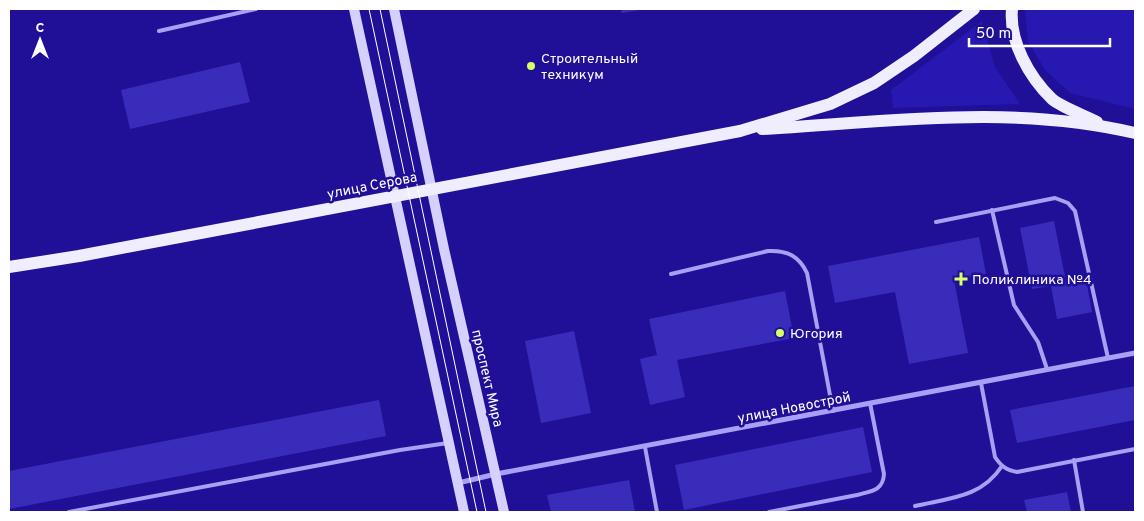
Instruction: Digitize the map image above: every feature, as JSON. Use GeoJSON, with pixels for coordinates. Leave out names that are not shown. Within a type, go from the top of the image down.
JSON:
{"type":"FeatureCollection","features":[{"type":"Feature","properties":{"kind":"main road"},"geometry":{"type":"LineString","coordinates":[[354,9],[464,512]]}},
{"type":"Feature","properties":{"kind":"main road","name":"проспект Мира"},"geometry":{"type":"LineString","coordinates":[[394,9],[444,249],[504,512]]}},
{"type":"Feature","properties":{"kind":"main road"},"geometry":{"type":"LineString","coordinates":[[740,130],[830,104],[874,83],[914,56],[974,9]]}},
{"type":"Feature","properties":{"kind":"main road"},"geometry":{"type":"LineString","coordinates":[[1012,9],[1011,20],[1018,46],[1028,70],[1053,100],[1104,126]]}},
{"type":"Feature","properties":{"kind":"main road"},"geometry":{"type":"LineString","coordinates":[[740,130],[962,116],[1012,117],[1104,126],[1135,133]]}},
{"type":"Feature","properties":{"kind":"main road","name":"улица Серова"},"geometry":{"type":"LineString","coordinates":[[9,267],[79,256],[740,130]]}},
{"type":"Feature","properties":{"kind":"street","name":"улица Новострой"},"geometry":{"type":"LineString","coordinates":[[458,483],[496,474],[1135,353]]}},
{"type":"Feature","properties":{"kind":"lane"},"geometry":{"type":"LineString","coordinates":[[159,31],[256,9]]}},
{"type":"Feature","properties":{"kind":"lane"},"geometry":{"type":"LineString","coordinates":[[936,222],[1055,198],[1072,206],[1075,211],[1108,358]]}},
{"type":"Feature","properties":{"kind":"lane"},"geometry":{"type":"LineString","coordinates":[[992,210],[1014,305],[1038,342],[1047,370]]}},
{"type":"Feature","properties":{"kind":"lane"},"geometry":{"type":"LineString","coordinates":[[671,274],[768,251],[777,250],[795,257],[802,263],[807,273],[833,410]]}},
{"type":"Feature","properties":{"kind":"lane"},"geometry":{"type":"LineString","coordinates":[[981,383],[995,457],[1002,466],[1017,472],[1135,449]]}},
{"type":"Feature","properties":{"kind":"lane"},"geometry":{"type":"LineString","coordinates":[[769,512],[871,491],[884,482],[870,403]]}},
{"type":"Feature","properties":{"kind":"lane"},"geometry":{"type":"LineString","coordinates":[[69,512],[390,452],[449,443]]}},
{"type":"Feature","properties":{"kind":"lane"},"geometry":{"type":"LineString","coordinates":[[645,447],[657,512]]}},
{"type":"Feature","properties":{"kind":"lane"},"geometry":{"type":"LineString","coordinates":[[1074,460],[1083,512]]}},
{"type":"Feature","properties":{"kind":"lane"},"geometry":{"type":"LineString","coordinates":[[915,506],[967,494],[984,487],[995,477],[1002,466]]}},
{"type":"Feature","properties":{"kind":"lane"},"geometry":{"type":"LineString","coordinates":[[805,505],[807,512]]}},
{"type":"Feature","properties":{"kind":"shaded area"},"geometry":{"type":"Polygon","coordinates":[[[1025,9],[1135,9],[1135,109],[1070,93],[1045,70],[1028,41],[1025,9]]]}},
{"type":"Feature","properties":{"kind":"shaded area"},"geometry":{"type":"Polygon","coordinates":[[[982,21],[995,67],[1020,104],[893,108],[891,90],[982,21]]]}},
{"type":"Feature","properties":{"kind":"building"},"geometry":{"type":"Polygon","coordinates":[[[621,9],[639,9],[640,10],[622,13],[621,9]]]}},
{"type":"Feature","properties":{"kind":"building"},"geometry":{"type":"Polygon","coordinates":[[[240,62],[250,102],[130,129],[121,90],[240,62]]]}},
{"type":"Feature","properties":{"kind":"building"},"geometry":{"type":"Polygon","coordinates":[[[1054,221],[1066,282],[1086,279],[1092,312],[1057,319],[1051,286],[1032,289],[1020,228],[1054,221]]]}},
{"type":"Feature","properties":{"kind":"building"},"geometry":{"type":"Polygon","coordinates":[[[979,237],[986,274],[954,280],[968,353],[909,364],[895,292],[835,303],[828,266],[979,237]]]}},
{"type":"Feature","properties":{"kind":"building"},"geometry":{"type":"Polygon","coordinates":[[[785,291],[794,338],[677,360],[685,397],[650,405],[640,359],[657,355],[649,319],[785,291]]]}},
{"type":"Feature","properties":{"kind":"building"},"geometry":{"type":"Polygon","coordinates":[[[574,331],[591,413],[541,423],[525,341],[574,331]]]}},
{"type":"Feature","properties":{"kind":"building"},"geometry":{"type":"Polygon","coordinates":[[[1135,386],[1135,420],[1017,443],[1010,410],[1135,386]]]}},
{"type":"Feature","properties":{"kind":"building"},"geometry":{"type":"Polygon","coordinates":[[[379,400],[386,436],[9,509],[9,471],[379,400]]]}},
{"type":"Feature","properties":{"kind":"building"},"geometry":{"type":"Polygon","coordinates":[[[863,427],[872,472],[684,510],[675,465],[863,427]]]}},
{"type":"Feature","properties":{"kind":"building"},"geometry":{"type":"Polygon","coordinates":[[[629,480],[635,512],[551,512],[547,495],[629,480]]]}},
{"type":"Feature","properties":{"kind":"building"},"geometry":{"type":"Polygon","coordinates":[[[1067,492],[1071,512],[1027,512],[1024,500],[1067,492]]]}},
{"type":"Feature","properties":{"kind":"tram line"},"geometry":{"type":"LineString","coordinates":[[369,9],[477,512]]}},
{"type":"Feature","properties":{"kind":"tram line"},"geometry":{"type":"LineString","coordinates":[[380,9],[486,512]]}},
{"type":"Feature","properties":{"kind":"place","name":"Строительный техникум"},"geometry":{"type":"Point","coordinates":[531,66]}},
{"type":"Feature","properties":{"kind":"place","name":"Поликлиника №4"},"geometry":{"type":"Point","coordinates":[961,279]}},
{"type":"Feature","properties":{"kind":"place","name":"Югория"},"geometry":{"type":"Point","coordinates":[780,333]}}]}
